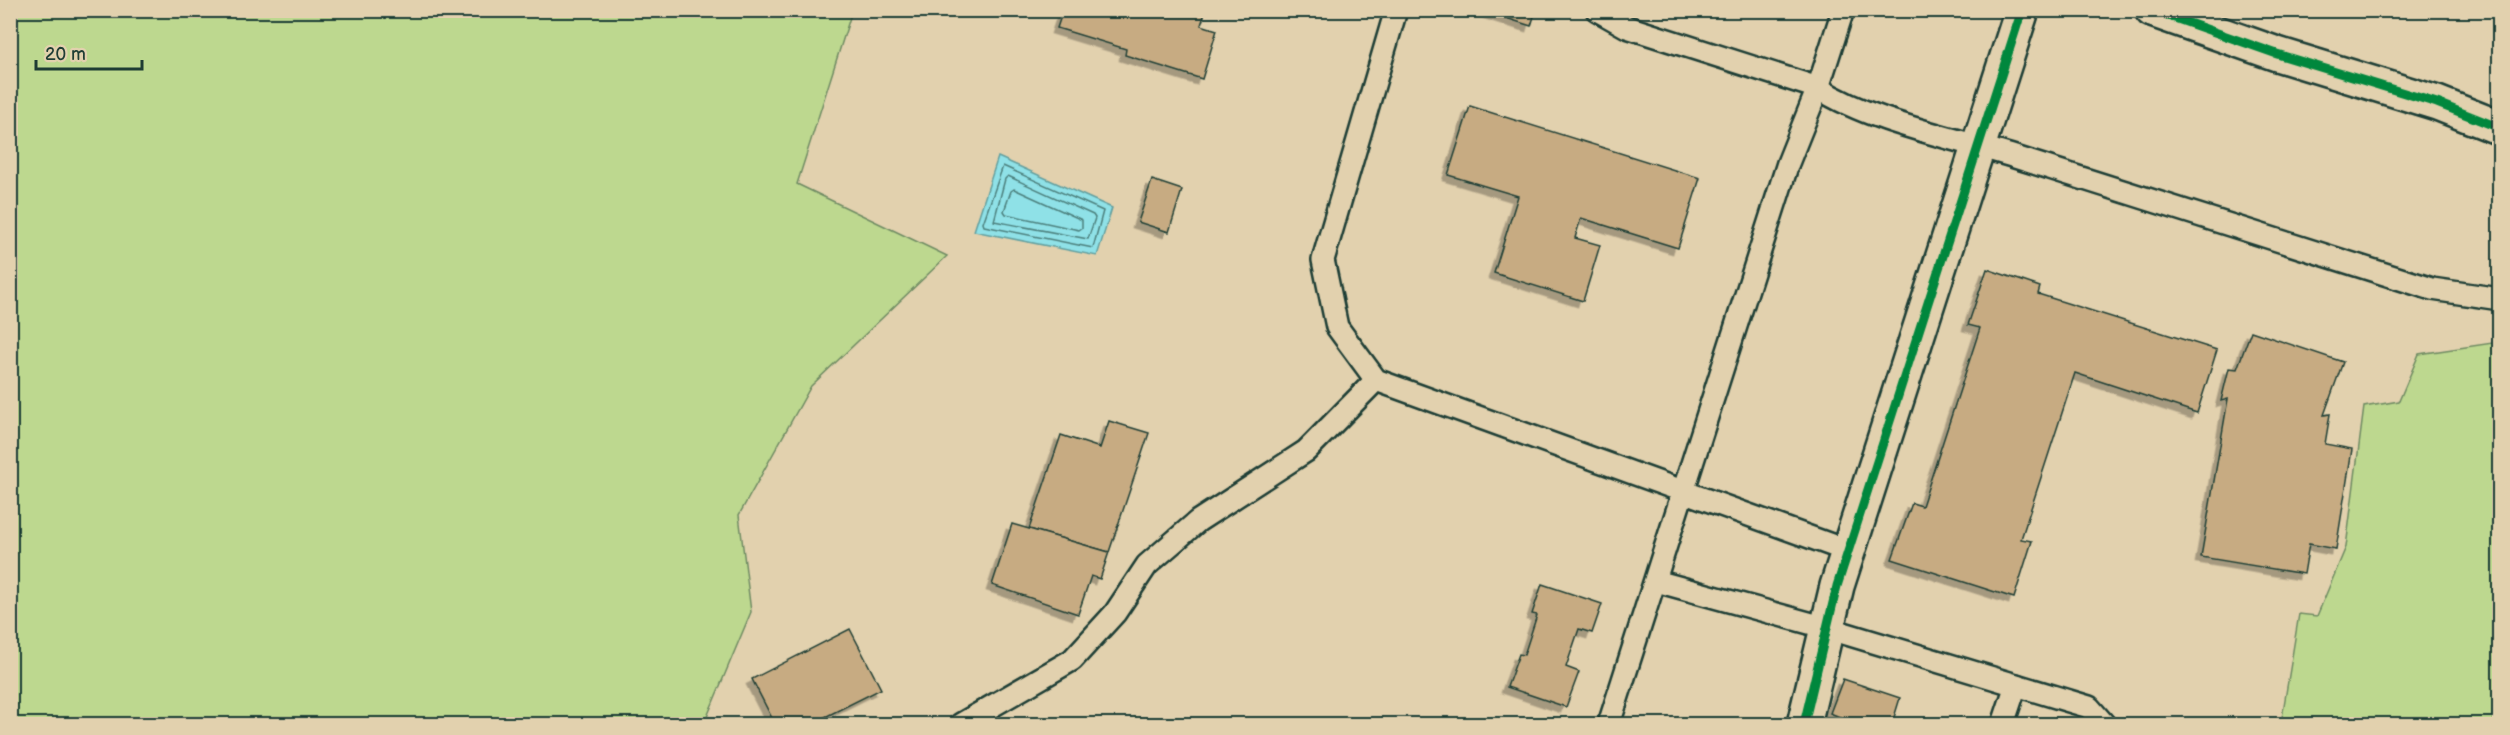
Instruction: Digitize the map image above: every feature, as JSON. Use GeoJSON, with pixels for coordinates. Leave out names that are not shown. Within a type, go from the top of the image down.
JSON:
{"type":"FeatureCollection","features":[{"type":"Feature","properties":{"kind":"street"},"geometry":{"type":"LineString","coordinates":[[1804,724],[1848,551],[2022,10]]}},
{"type":"Feature","properties":{"kind":"street"},"geometry":{"type":"LineString","coordinates":[[2152,10],[2277,54],[2437,103],[2499,128]]}},
{"type":"Feature","properties":{"kind":"lane"},"geometry":{"type":"LineString","coordinates":[[1396,10],[1323,260],[1337,327],[1376,380],[1848,551]]}},
{"type":"Feature","properties":{"kind":"lane"},"geometry":{"type":"LineString","coordinates":[[1598,10],[1627,27],[1818,88],[1834,98],[1873,115],[2432,289],[2499,299]]}},
{"type":"Feature","properties":{"kind":"lane"},"geometry":{"type":"LineString","coordinates":[[1609,724],[1685,492],[1788,163],[1818,88],[1843,10]]}},
{"type":"Feature","properties":{"kind":"lane"},"geometry":{"type":"LineString","coordinates":[[961,724],[1072,660],[1115,613],[1147,565],[1198,521],[1306,451],[1376,380]]}},
{"type":"Feature","properties":{"kind":"lane"},"geometry":{"type":"LineString","coordinates":[[1656,581],[1827,628],[2089,707],[2104,724]]}},
{"type":"Feature","properties":{"kind":"lane"},"geometry":{"type":"LineString","coordinates":[[2003,724],[2016,685]]}},
{"type":"Feature","properties":{"kind":"green space"},"geometry":{"type":"Polygon","coordinates":[[[10,11],[852,11],[797,184],[947,256],[811,386],[739,515],[751,612],[704,724],[11,724],[10,11]]]}},
{"type":"Feature","properties":{"kind":"green space"},"geometry":{"type":"Polygon","coordinates":[[[2499,342],[2500,684],[2492,724],[2281,724],[2299,614],[2317,616],[2346,547],[2364,407],[2399,401],[2419,354],[2499,342]]]}},
{"type":"Feature","properties":{"kind":"water"},"geometry":{"type":"Polygon","coordinates":[[[998,157],[1112,208],[1097,256],[974,231],[998,157]]]}},
{"type":"Feature","properties":{"kind":"building"},"geometry":{"type":"Polygon","coordinates":[[[1063,10],[1206,10],[1201,25],[1217,30],[1202,79],[1125,55],[1126,49],[1057,28],[1063,10]]]}},
{"type":"Feature","properties":{"kind":"building"},"geometry":{"type":"Polygon","coordinates":[[[1481,10],[1536,10],[1531,26],[1481,10]]]}},
{"type":"Feature","properties":{"kind":"building"},"geometry":{"type":"Polygon","coordinates":[[[1470,106],[1700,178],[1678,248],[1581,218],[1575,238],[1600,245],[1583,301],[1494,273],[1518,196],[1448,175],[1470,106]]]}},
{"type":"Feature","properties":{"kind":"building"},"geometry":{"type":"Polygon","coordinates":[[[1152,180],[1182,190],[1169,232],[1138,222],[1152,180]]]}},
{"type":"Feature","properties":{"kind":"building"},"geometry":{"type":"Polygon","coordinates":[[[1987,269],[2040,287],[2038,294],[2217,350],[2197,413],[2075,373],[2021,539],[2032,541],[2014,598],[1892,559],[1912,503],[1922,506],[1980,328],[1968,325],[1987,269]]]}},
{"type":"Feature","properties":{"kind":"building"},"geometry":{"type":"Polygon","coordinates":[[[2251,331],[2343,362],[2324,415],[2330,414],[2325,444],[2352,449],[2336,549],[2309,544],[2304,574],[2201,557],[2228,399],[2221,401],[2229,368],[2237,369],[2251,331]]]}},
{"type":"Feature","properties":{"kind":"building"},"geometry":{"type":"Polygon","coordinates":[[[1109,421],[1149,433],[1109,552],[1029,529],[1061,435],[1100,448],[1109,421]]]}},
{"type":"Feature","properties":{"kind":"building"},"geometry":{"type":"Polygon","coordinates":[[[1012,524],[1109,552],[1100,579],[1091,576],[1078,614],[992,585],[1012,524]]]}},
{"type":"Feature","properties":{"kind":"building"},"geometry":{"type":"Polygon","coordinates":[[[1542,584],[1602,604],[1592,633],[1579,629],[1566,667],[1579,672],[1566,707],[1507,687],[1519,654],[1524,655],[1537,615],[1532,614],[1542,584]]]}},
{"type":"Feature","properties":{"kind":"building"},"geometry":{"type":"Polygon","coordinates":[[[850,629],[881,689],[811,724],[775,724],[752,679],[850,629]]]}},
{"type":"Feature","properties":{"kind":"building"},"geometry":{"type":"Polygon","coordinates":[[[1843,679],[1900,698],[1892,724],[1838,724],[1840,717],[1830,713],[1843,679]]]}},
{"type":"Feature","properties":{"kind":"cycle path"},"geometry":{"type":"LineString","coordinates":[[1804,724],[1837,586],[2022,10]]}},
{"type":"Feature","properties":{"kind":"cycle path"},"geometry":{"type":"LineString","coordinates":[[2152,10],[2277,54],[2437,103],[2500,128]]}}]}
